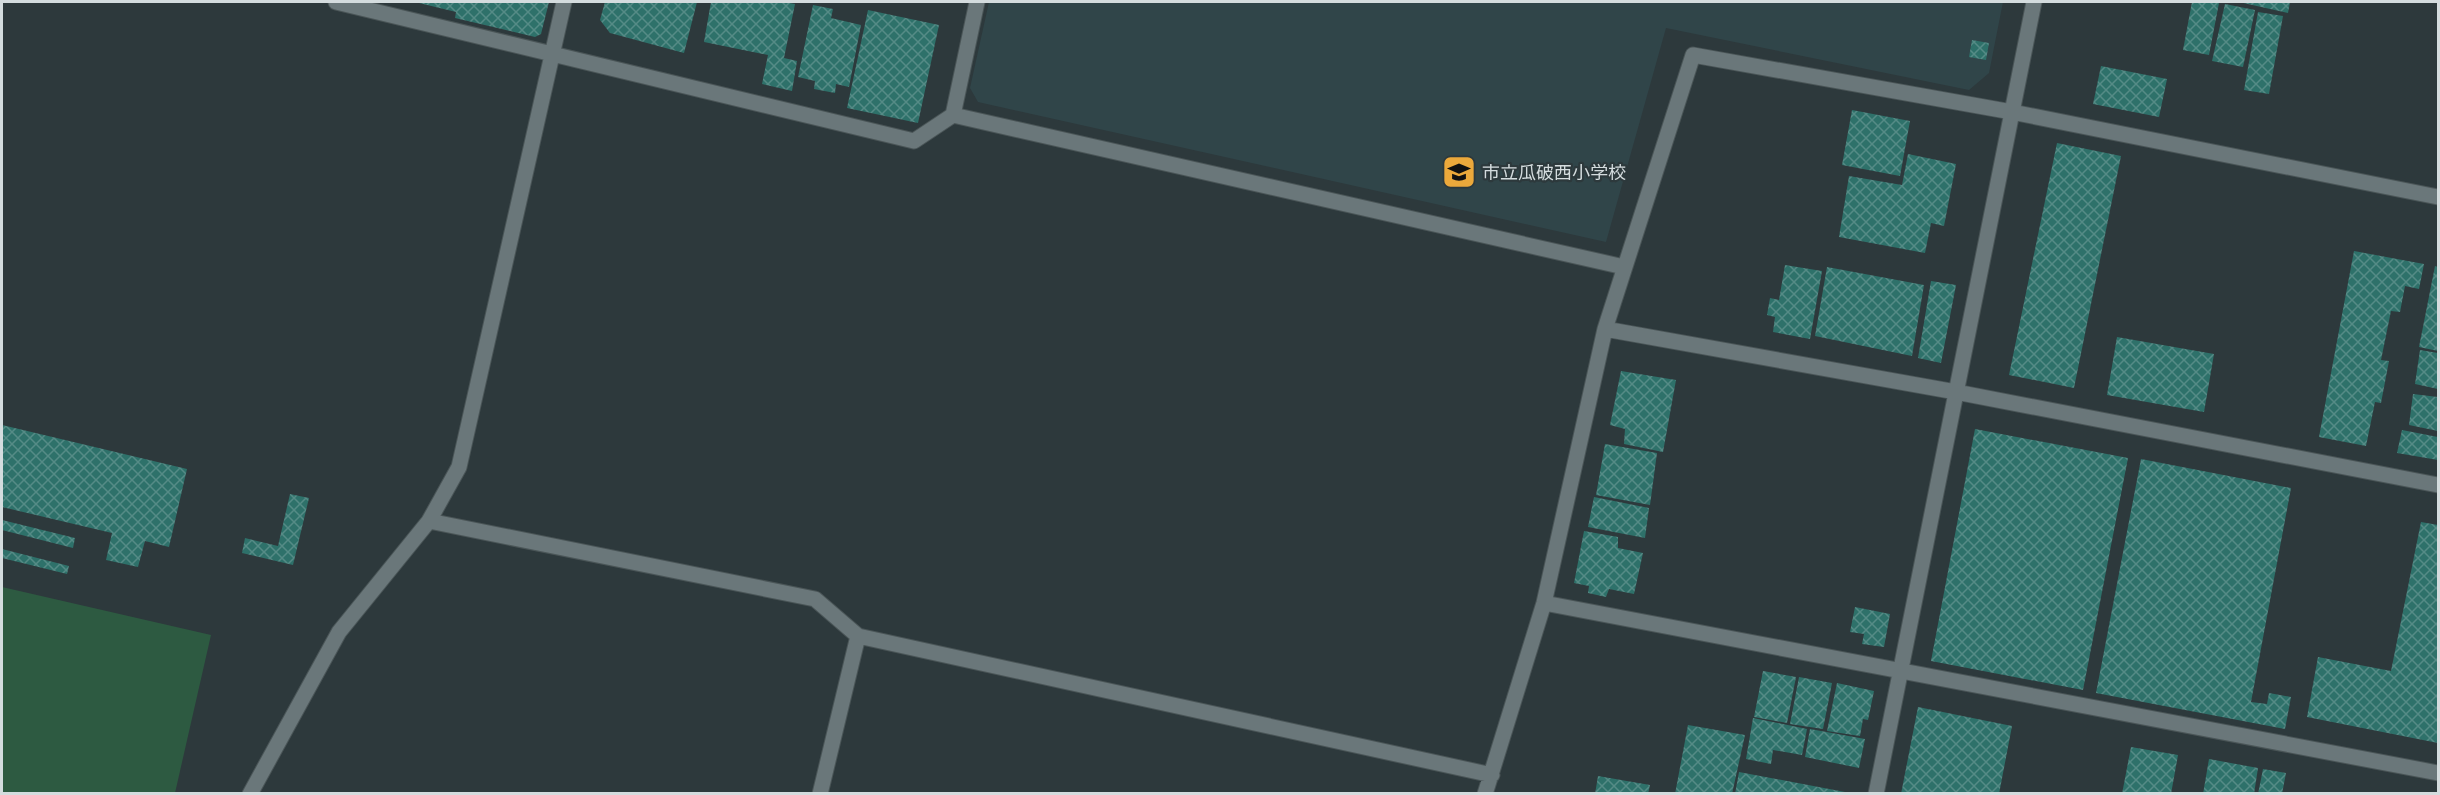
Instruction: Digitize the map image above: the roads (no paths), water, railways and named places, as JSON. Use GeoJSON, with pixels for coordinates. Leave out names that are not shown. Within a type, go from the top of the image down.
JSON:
{"type":"FeatureCollection","features":[{"type":"Feature","properties":{"kind":"street"},"geometry":{"type":"LineString","coordinates":[[336,2],[914,141],[953,114],[977,2]]}},
{"type":"Feature","properties":{"kind":"street"},"geometry":{"type":"LineString","coordinates":[[250,794],[339,632],[429,521],[459,467],[564,2]]}},
{"type":"Feature","properties":{"kind":"street"},"geometry":{"type":"LineString","coordinates":[[1875,794],[2034,2]]}},
{"type":"Feature","properties":{"kind":"street"},"geometry":{"type":"LineString","coordinates":[[1485,794],[1544,603],[1605,329],[1693,55],[2012,112],[2439,197]]}},
{"type":"Feature","properties":{"kind":"street"},"geometry":{"type":"LineString","coordinates":[[953,114],[1624,267]]}},
{"type":"Feature","properties":{"kind":"street"},"geometry":{"type":"LineString","coordinates":[[1605,329],[1956,392],[2439,484]]}},
{"type":"Feature","properties":{"kind":"street"},"geometry":{"type":"LineString","coordinates":[[429,521],[816,599],[858,636],[1492,775]]}},
{"type":"Feature","properties":{"kind":"street"},"geometry":{"type":"LineString","coordinates":[[1544,603],[2439,772]]}},
{"type":"Feature","properties":{"kind":"street"},"geometry":{"type":"LineString","coordinates":[[820,794],[858,636]]}},
{"type":"Feature","properties":{"kind":"place","name":"市立瓜破西小学校"},"geometry":{"type":"Point","coordinates":[1459,172]}}]}
